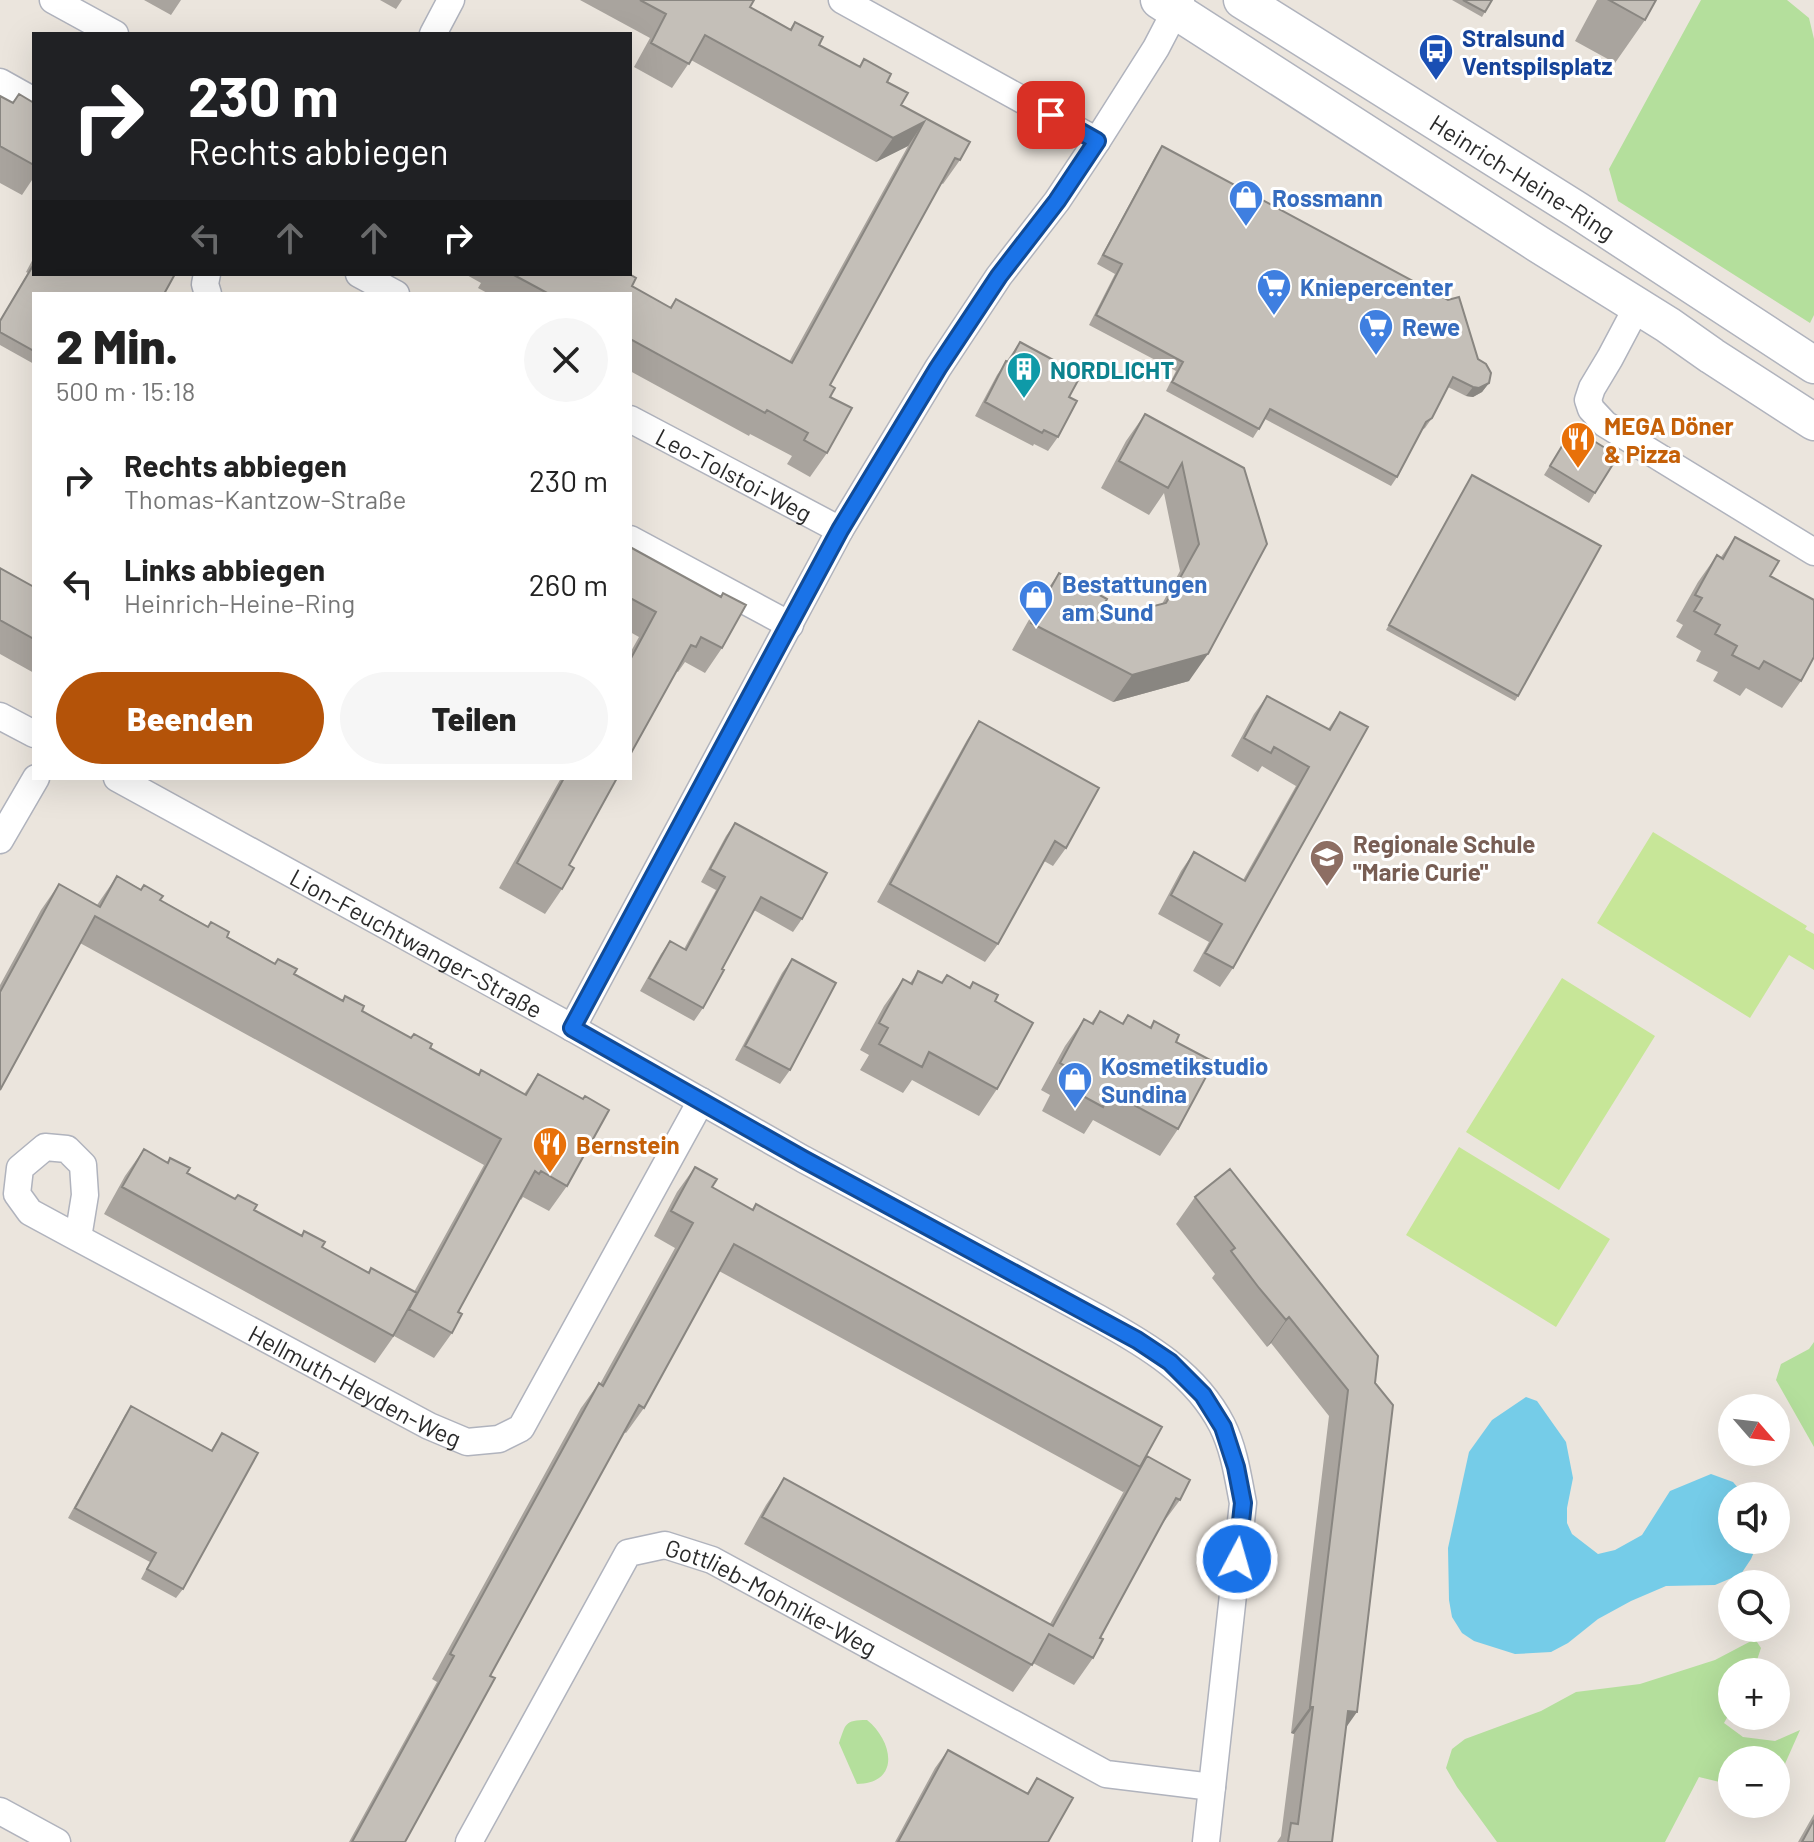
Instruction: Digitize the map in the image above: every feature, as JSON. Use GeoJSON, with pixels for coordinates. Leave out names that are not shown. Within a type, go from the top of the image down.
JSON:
{"type":"FeatureCollection","features":[{"type":"Feature","properties":{"kind":"main road","name":"Heinrich-Heine-Ring"},"geometry":{"type":"LineString","coordinates":[[1242,0],[1604,227],[1808,361]]}},
{"type":"Feature","properties":{"kind":"main road","name":"Heinrich-Heine-Ring"},"geometry":{"type":"LineString","coordinates":[[1172,4],[1814,422]]}},
{"type":"Feature","properties":{"kind":"main road","name":"Heinrich-Heine-Ring"},"geometry":{"type":"LineString","coordinates":[[1637,307],[1648,289],[1656,289],[1746,339],[1808,361]]}},
{"type":"Feature","properties":{"kind":"main road","name":"Heinrich-Heine-Ring"},"geometry":{"type":"LineString","coordinates":[[1668,325],[1747,355],[1814,397]]}},
{"type":"Feature","properties":{"kind":"street"},"geometry":{"type":"LineString","coordinates":[[53,0],[111,32]]}},
{"type":"Feature","properties":{"kind":"street"},"geometry":{"type":"LineString","coordinates":[[434,32],[451,0]]}},
{"type":"Feature","properties":{"kind":"street"},"geometry":{"type":"LineString","coordinates":[[842,0],[1097,141]]}},
{"type":"Feature","properties":{"kind":"street"},"geometry":{"type":"LineString","coordinates":[[572,1028],[840,530],[938,368],[999,276],[1057,201],[1156,48],[1172,4]]}},
{"type":"Feature","properties":{"kind":"street"},"geometry":{"type":"LineString","coordinates":[[0,82],[32,100]]}},
{"type":"Feature","properties":{"kind":"street"},"geometry":{"type":"LineString","coordinates":[[363,276],[392,292]]}},
{"type":"Feature","properties":{"kind":"street"},"geometry":{"type":"LineString","coordinates":[[1637,307],[1592,388],[1588,400],[1591,409],[1605,424],[1814,552]]}},
{"type":"Feature","properties":{"kind":"street","name":"Leo-Tolstoi-Weg"},"geometry":{"type":"LineString","coordinates":[[632,420],[840,530]]}},
{"type":"Feature","properties":{"kind":"street"},"geometry":{"type":"LineString","coordinates":[[632,540],[790,625]]}},
{"type":"Feature","properties":{"kind":"street"},"geometry":{"type":"LineString","coordinates":[[0,716],[32,733]]}},
{"type":"Feature","properties":{"kind":"street"},"geometry":{"type":"LineString","coordinates":[[0,840],[35,780]]}},
{"type":"Feature","properties":{"kind":"street","name":"Lion-Feuchtwanger-Straße"},"geometry":{"type":"LineString","coordinates":[[125,780],[150,786],[803,1159],[1137,1340],[1170,1362],[1203,1395],[1223,1427],[1243,1503],[1206,1842]]}},
{"type":"Feature","properties":{"kind":"street","name":"Hellmuth-Heyden-Weg"},"geometry":{"type":"LineString","coordinates":[[78,1238],[429,1426],[467,1442],[499,1439],[521,1428],[701,1101]]}},
{"type":"Feature","properties":{"kind":"street","name":"Gottlieb-Mohnike-Weg"},"geometry":{"type":"LineString","coordinates":[[469,1842],[628,1553],[665,1545],[712,1560],[1106,1774],[1212,1787]]}},
{"type":"Feature","properties":{"kind":"street"},"geometry":{"type":"LineString","coordinates":[[0,1811],[26,1835],[57,1842]]}},
{"type":"Feature","properties":{"kind":"green space"},"geometry":{"type":"Polygon","coordinates":[[[1701,0],[1787,0],[1809,18],[1814,39],[1814,315],[1810,323],[1618,201],[1609,169],[1701,0]]]}},
{"type":"Feature","properties":{"kind":"green space"},"geometry":{"type":"Polygon","coordinates":[[[1653,832],[1807,926],[1805,929],[1814,934],[1814,970],[1789,955],[1750,1018],[1597,923],[1653,832]]]}},
{"type":"Feature","properties":{"kind":"green space"},"geometry":{"type":"Polygon","coordinates":[[[1562,978],[1655,1036],[1559,1190],[1466,1132],[1562,978]]]}},
{"type":"Feature","properties":{"kind":"green space"},"geometry":{"type":"Polygon","coordinates":[[[1459,1147],[1610,1239],[1556,1327],[1406,1235],[1459,1147]]]}},
{"type":"Feature","properties":{"kind":"green space"},"geometry":{"type":"Polygon","coordinates":[[[1814,1342],[1814,1447],[1790,1405],[1790,1394],[1784,1394],[1776,1380],[1781,1364],[1809,1349],[1814,1342]]]}},
{"type":"Feature","properties":{"kind":"green space"},"geometry":{"type":"Polygon","coordinates":[[[1749,1642],[1757,1642],[1761,1648],[1758,1658],[1719,1658],[1749,1642]]]}},
{"type":"Feature","properties":{"kind":"green space"},"geometry":{"type":"Polygon","coordinates":[[[1718,1658],[1718,1730],[1734,1730],[1743,1737],[1775,1741],[1800,1730],[1790,1752],[1790,1746],[1718,1746],[1718,1782],[1699,1777],[1665,1842],[1497,1842],[1446,1768],[1452,1749],[1465,1739],[1541,1711],[1576,1692],[1640,1684],[1718,1658]]]}},
{"type":"Feature","properties":{"kind":"green space"},"geometry":{"type":"Polygon","coordinates":[[[867,1720],[883,1739],[888,1760],[881,1777],[857,1784],[839,1743],[847,1724],[867,1720]]]}},
{"type":"Feature","properties":{"kind":"water"},"geometry":{"type":"Polygon","coordinates":[[[1526,1397],[1537,1401],[1566,1442],[1573,1478],[1567,1523],[1572,1534],[1598,1554],[1615,1550],[1642,1535],[1670,1491],[1711,1474],[1733,1482],[1718,1482],[1718,1554],[1753,1554],[1751,1559],[1744,1570],[1718,1570],[1718,1584],[1715,1585],[1666,1586],[1631,1601],[1598,1619],[1568,1643],[1551,1652],[1515,1654],[1474,1641],[1462,1633],[1452,1617],[1448,1548],[1469,1452],[1492,1420],[1526,1397]]]}},
{"type":"Feature","properties":{"kind":"building"},"geometry":{"type":"Polygon","coordinates":[[[640,0],[754,0],[750,7],[791,30],[795,22],[823,37],[819,45],[860,67],[864,59],[891,74],[887,82],[908,93],[901,105],[970,142],[960,160],[955,158],[830,385],[835,388],[830,397],[852,408],[827,453],[804,440],[808,433],[632,340],[632,292],[545,292],[516,276],[632,276],[636,278],[632,286],[671,308],[676,299],[792,363],[924,122],[893,138],[705,35],[689,64],[651,43],[666,14],[640,0]]]}},
{"type":"Feature","properties":{"kind":"building"},"geometry":{"type":"Polygon","coordinates":[[[1463,0],[1492,0],[1485,12],[1463,0]]]}},
{"type":"Feature","properties":{"kind":"building"},"geometry":{"type":"Polygon","coordinates":[[[1609,0],[1656,0],[1645,20],[1609,0]]]}},
{"type":"Feature","properties":{"kind":"building"},"geometry":{"type":"Polygon","coordinates":[[[19,94],[32,102],[32,164],[0,146],[0,96],[13,103],[19,94]]]}},
{"type":"Feature","properties":{"kind":"building","name":"Kniepercenter"},"geometry":{"type":"Polygon","coordinates":[[[1162,146],[1448,300],[1459,297],[1478,359],[1486,364],[1491,373],[1489,383],[1479,388],[1473,387],[1453,377],[1397,477],[1270,409],[1259,429],[1172,382],[1183,362],[1096,315],[1122,264],[1103,255],[1162,146]]]}},
{"type":"Feature","properties":{"kind":"building"},"geometry":{"type":"Polygon","coordinates":[[[32,267],[32,276],[174,276],[165,292],[32,292],[32,350],[0,332],[0,321],[32,267]]]}},
{"type":"Feature","properties":{"kind":"building","name":"NORDLICHT"},"geometry":{"type":"Polygon","coordinates":[[[1020,342],[1081,375],[1069,397],[1077,401],[1058,437],[1044,430],[1042,433],[985,402],[1006,361],[1009,362],[1020,342]]]}},
{"type":"Feature","properties":{"kind":"building"},"geometry":{"type":"Polygon","coordinates":[[[1145,414],[1244,468],[1267,544],[1208,654],[1132,675],[1031,623],[1059,573],[1107,599],[1095,621],[1166,603],[1199,544],[1182,463],[1168,488],[1119,461],[1145,414]]]}},
{"type":"Feature","properties":{"kind":"building","name":"MEGA Döner & Pizza"},"geometry":{"type":"Polygon","coordinates":[[[1573,428],[1618,456],[1595,493],[1550,466],[1573,428]]]}},
{"type":"Feature","properties":{"kind":"building"},"geometry":{"type":"Polygon","coordinates":[[[1472,475],[1601,546],[1518,696],[1389,625],[1472,475]]]}},
{"type":"Feature","properties":{"kind":"building"},"geometry":{"type":"Polygon","coordinates":[[[1735,537],[1779,561],[1770,576],[1814,600],[1814,657],[1801,681],[1764,661],[1759,669],[1732,655],[1737,646],[1715,634],[1720,625],[1694,611],[1702,598],[1695,595],[1717,555],[1723,559],[1735,537]]]}},
{"type":"Feature","properties":{"kind":"building"},"geometry":{"type":"Polygon","coordinates":[[[632,548],[721,597],[723,593],[746,605],[722,648],[701,637],[696,647],[691,645],[632,751],[632,656],[656,612],[632,599],[632,548]]]}},
{"type":"Feature","properties":{"kind":"building"},"geometry":{"type":"Polygon","coordinates":[[[0,568],[32,586],[32,638],[0,620],[0,568]]]}},
{"type":"Feature","properties":{"kind":"building"},"geometry":{"type":"Polygon","coordinates":[[[1267,696],[1330,730],[1340,712],[1368,727],[1233,968],[1205,953],[1222,924],[1171,895],[1194,852],[1245,881],[1309,767],[1274,747],[1271,753],[1244,738],[1267,696]]]}},
{"type":"Feature","properties":{"kind":"building"},"geometry":{"type":"Polygon","coordinates":[[[979,721],[1099,788],[1066,848],[1055,841],[998,944],[890,884],[979,721]]]}},
{"type":"Feature","properties":{"kind":"building"},"geometry":{"type":"Polygon","coordinates":[[[563,780],[616,780],[569,865],[574,868],[562,889],[517,863],[563,780]]]}},
{"type":"Feature","properties":{"kind":"building"},"geometry":{"type":"Polygon","coordinates":[[[735,823],[827,873],[802,919],[761,897],[703,1008],[649,978],[670,941],[686,950],[725,877],[710,869],[735,823]]]}},
{"type":"Feature","properties":{"kind":"building"},"geometry":{"type":"Polygon","coordinates":[[[117,876],[141,890],[144,885],[163,896],[160,900],[208,927],[211,922],[229,932],[227,937],[275,964],[278,959],[297,969],[294,974],[343,1001],[345,996],[364,1006],[362,1011],[411,1038],[414,1034],[432,1044],[430,1048],[479,1075],[481,1070],[526,1095],[538,1074],[609,1110],[567,1186],[541,1171],[539,1174],[535,1171],[458,1312],[462,1314],[452,1333],[409,1309],[501,1139],[95,916],[0,1090],[0,992],[59,884],[100,907],[117,876]]]}},
{"type":"Feature","properties":{"kind":"building"},"geometry":{"type":"Polygon","coordinates":[[[792,959],[836,983],[790,1070],[745,1046],[792,959]]]}},
{"type":"Feature","properties":{"kind":"building"},"geometry":{"type":"Polygon","coordinates":[[[918,971],[942,983],[947,975],[970,988],[973,982],[998,995],[995,1001],[1033,1023],[997,1089],[929,1052],[922,1067],[879,1044],[888,1028],[879,1023],[903,979],[912,984],[918,971]]]}},
{"type":"Feature","properties":{"kind":"building"},"geometry":{"type":"Polygon","coordinates":[[[1100,1011],[1123,1024],[1128,1015],[1151,1028],[1154,1021],[1179,1035],[1176,1042],[1214,1062],[1178,1129],[1110,1092],[1103,1107],[1061,1084],[1069,1068],[1060,1063],[1084,1019],[1093,1024],[1100,1011]]]}},
{"type":"Feature","properties":{"kind":"building"},"geometry":{"type":"Polygon","coordinates":[[[144,1149],[168,1163],[170,1158],[190,1168],[187,1173],[235,1199],[238,1195],[257,1205],[254,1210],[302,1236],[304,1231],[325,1242],[322,1247],[369,1273],[371,1268],[417,1293],[393,1336],[122,1187],[144,1149]]]}},
{"type":"Feature","properties":{"kind":"building"},"geometry":{"type":"Polygon","coordinates":[[[695,1167],[717,1179],[712,1187],[753,1210],[756,1204],[1162,1427],[1140,1467],[734,1244],[644,1408],[639,1405],[490,1676],[495,1678],[405,1842],[352,1842],[454,1656],[450,1654],[599,1383],[603,1386],[693,1223],[671,1211],[695,1167]]]}},
{"type":"Feature","properties":{"kind":"building"},"geometry":{"type":"Polygon","coordinates":[[[1230,1169],[1378,1356],[1375,1383],[1393,1405],[1357,1712],[1348,1711],[1332,1842],[1288,1842],[1291,1823],[1298,1824],[1348,1390],[1289,1317],[1286,1320],[1259,1288],[1231,1251],[1235,1248],[1195,1197],[1230,1169]]]}},
{"type":"Feature","properties":{"kind":"building"},"geometry":{"type":"Polygon","coordinates":[[[131,1406],[212,1451],[222,1433],[258,1453],[183,1589],[147,1569],[156,1553],[75,1508],[131,1406]]]}},
{"type":"Feature","properties":{"kind":"building"},"geometry":{"type":"Polygon","coordinates":[[[1147,1456],[1190,1480],[1180,1500],[1176,1498],[1100,1638],[1103,1639],[1093,1658],[1049,1634],[1032,1665],[762,1517],[784,1478],[1053,1626],[1147,1456]]]}},
{"type":"Feature","properties":{"kind":"building"},"geometry":{"type":"Polygon","coordinates":[[[948,1750],[1028,1794],[1037,1778],[1073,1798],[1048,1842],[898,1842],[948,1750]]]}},
{"type":"Feature","properties":{"kind":"building"},"geometry":{"type":"Polygon","coordinates":[[[1814,1820],[1814,1842],[1802,1842],[1814,1820]]]}},
{"type":"Feature","properties":{"kind":"place","name":"Stralsund Ventspilsplatz"},"geometry":{"type":"Point","coordinates":[1436,82]}},
{"type":"Feature","properties":{"kind":"place","name":"Rossmann"},"geometry":{"type":"Point","coordinates":[1246,228]}},
{"type":"Feature","properties":{"kind":"place","name":"Kniepercenter"},"geometry":{"type":"Point","coordinates":[1274,317]}},
{"type":"Feature","properties":{"kind":"place","name":"Rewe"},"geometry":{"type":"Point","coordinates":[1376,357]}},
{"type":"Feature","properties":{"kind":"place","name":"NORDLICHT"},"geometry":{"type":"Point","coordinates":[1024,400]}},
{"type":"Feature","properties":{"kind":"place","name":"MEGA Döner & Pizza"},"geometry":{"type":"Point","coordinates":[1578,470]}},
{"type":"Feature","properties":{"kind":"place","name":"Bestattungen am Sund"},"geometry":{"type":"Point","coordinates":[1036,628]}},
{"type":"Feature","properties":{"kind":"place","name":"Regionale Schule \"Marie Curie\""},"geometry":{"type":"Point","coordinates":[1327,888]}},
{"type":"Feature","properties":{"kind":"place","name":"Kosmetikstudio Sundina"},"geometry":{"type":"Point","coordinates":[1075,1110]}},
{"type":"Feature","properties":{"kind":"place","name":"Bernstein"},"geometry":{"type":"Point","coordinates":[550,1175]}},
{"type":"Feature","properties":{"kind":"route"},"geometry":{"type":"LineString","coordinates":[[1051,115],[1097,141],[1057,201],[999,276],[938,368],[840,530],[572,1028],[803,1159],[1137,1340],[1170,1362],[1203,1395],[1223,1427],[1243,1503],[1237,1559]]}}]}
